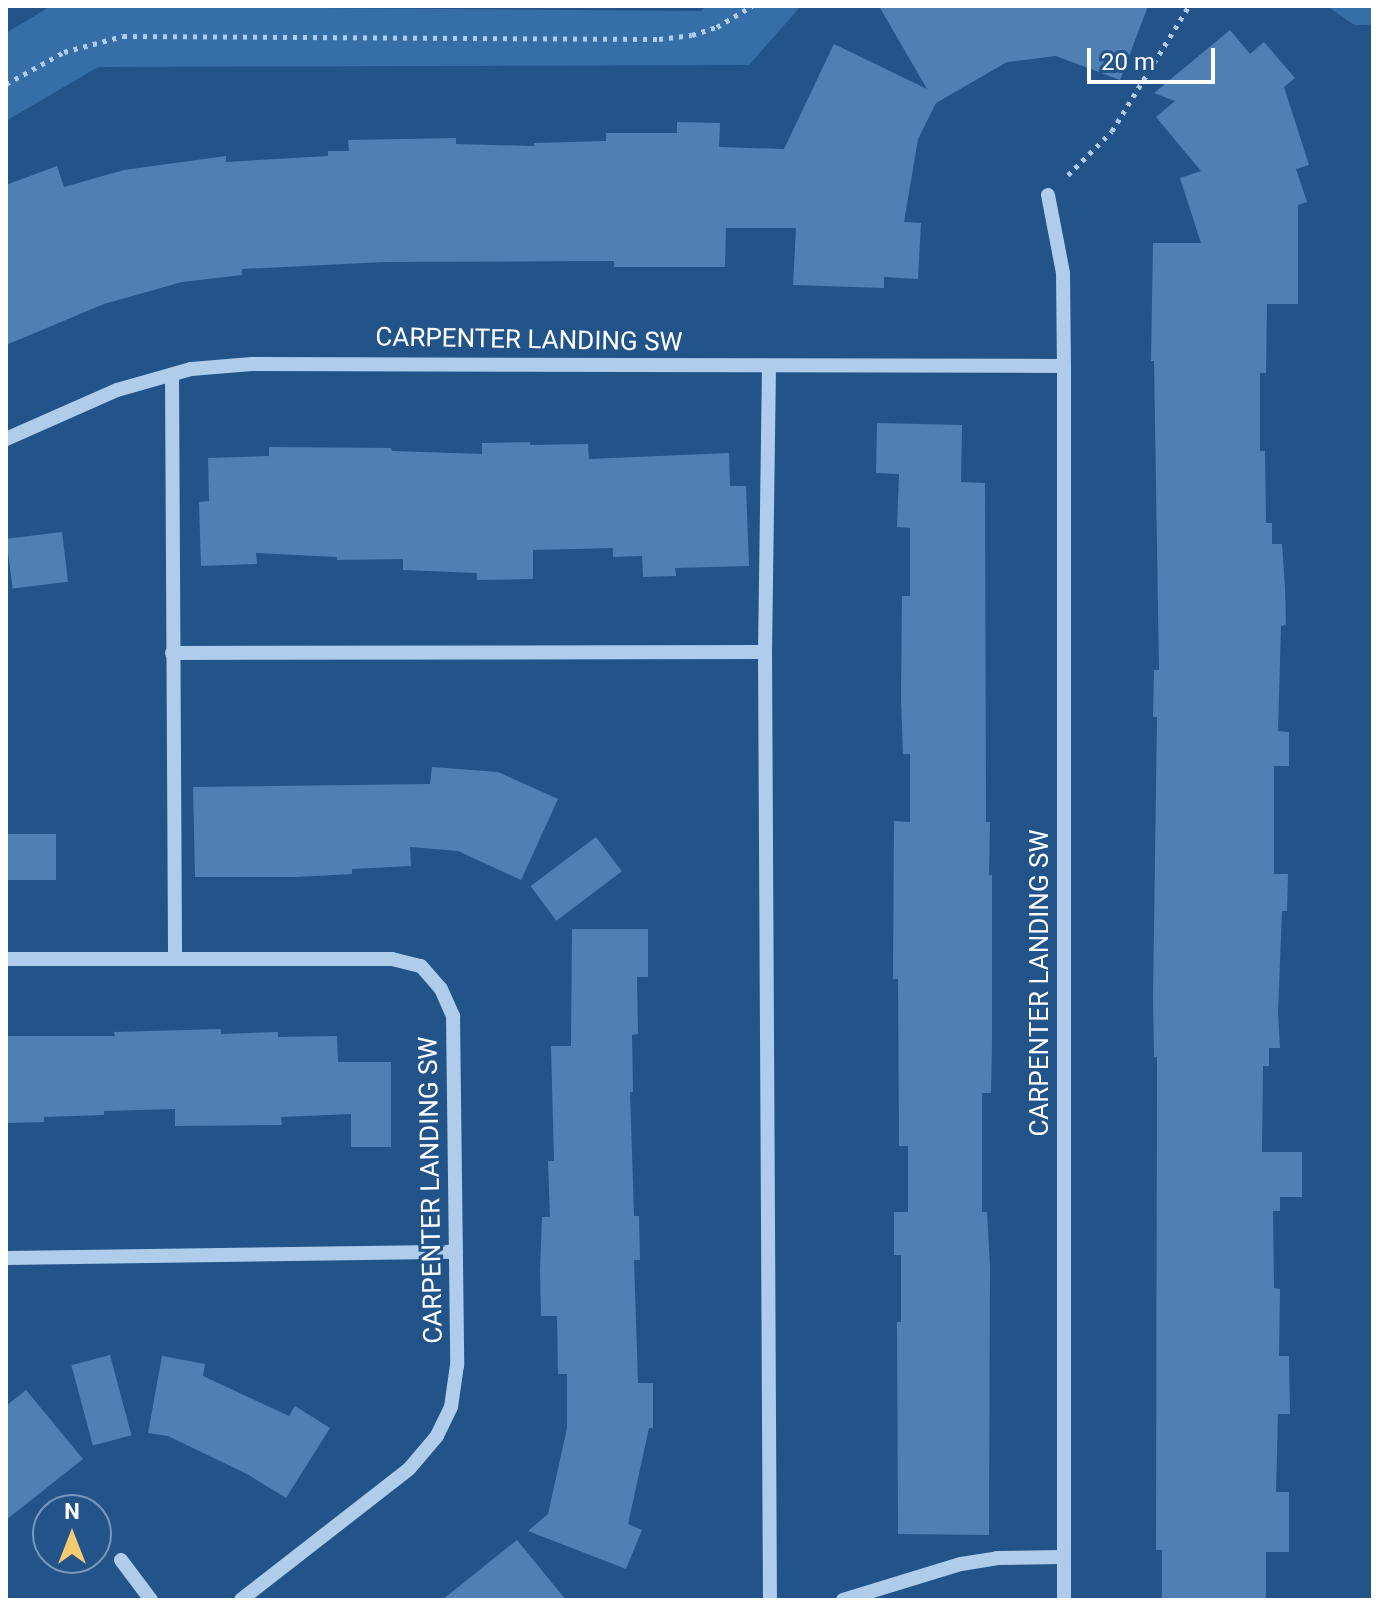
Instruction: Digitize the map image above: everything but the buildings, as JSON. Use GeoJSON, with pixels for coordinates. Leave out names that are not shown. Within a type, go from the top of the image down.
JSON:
{"type":"FeatureCollection","features":[{"type":"Feature","properties":{"kind":"street","name":"CARPENTER LANDING SW"},"geometry":{"type":"LineString","coordinates":[[1048,195],[1063,273],[1064,1600]]}},
{"type":"Feature","properties":{"kind":"street","name":"CARPENTER LANDING SW"},"geometry":{"type":"LineString","coordinates":[[6,439],[117,390],[172,375],[252,364],[1064,366]]}},
{"type":"Feature","properties":{"kind":"street"},"geometry":{"type":"LineString","coordinates":[[769,366],[765,652],[770,1600]]}},
{"type":"Feature","properties":{"kind":"street"},"geometry":{"type":"LineString","coordinates":[[172,375],[175,957]]}},
{"type":"Feature","properties":{"kind":"street"},"geometry":{"type":"LineString","coordinates":[[172,653],[765,652]]}},
{"type":"Feature","properties":{"kind":"street","name":"CARPENTER LANDING SW"},"geometry":{"type":"LineString","coordinates":[[6,959],[392,959],[421,966],[441,989],[453,1016],[457,1365],[451,1407],[437,1436],[409,1469],[241,1600]]}},
{"type":"Feature","properties":{"kind":"street"},"geometry":{"type":"LineString","coordinates":[[6,1258],[456,1252]]}},
{"type":"Feature","properties":{"kind":"street"},"geometry":{"type":"LineString","coordinates":[[843,1600],[961,1564],[997,1558],[1063,1557]]}},
{"type":"Feature","properties":{"kind":"street"},"geometry":{"type":"LineString","coordinates":[[121,1560],[151,1600]]}},
{"type":"Feature","properties":{"kind":"path"},"geometry":{"type":"LineString","coordinates":[[6,84],[64,52],[123,36],[659,39],[692,35],[717,27],[752,6]]}},
{"type":"Feature","properties":{"kind":"path"},"geometry":{"type":"LineString","coordinates":[[1048,195],[1112,131],[1189,6]]}},
{"type":"Feature","properties":{"kind":"shaded area"},"geometry":{"type":"Polygon","coordinates":[[[51,6],[701,11],[706,6],[801,6],[749,65],[98,67],[6,121],[6,33],[51,6]]]}},
{"type":"Feature","properties":{"kind":"shaded area"},"geometry":{"type":"Polygon","coordinates":[[[1327,6],[1373,6],[1373,25],[1354,25],[1327,6]]]}}]}
